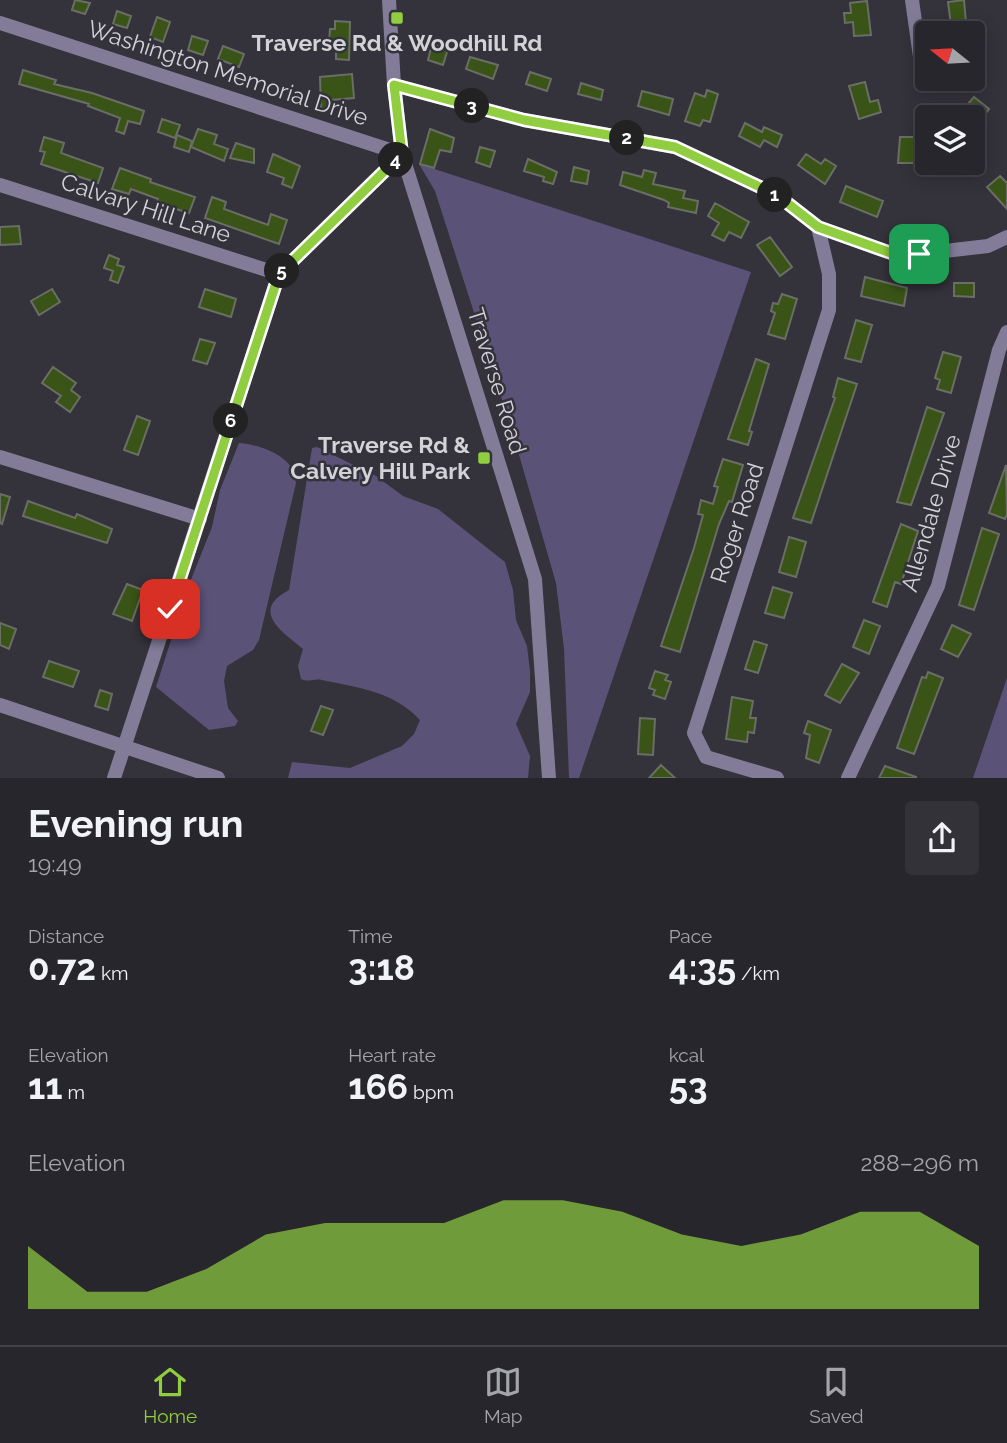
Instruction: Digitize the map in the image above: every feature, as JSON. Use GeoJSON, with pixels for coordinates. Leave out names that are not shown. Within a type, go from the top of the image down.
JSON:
{"type":"FeatureCollection","features":[{"type":"Feature","properties":{"kind":"street","name":"Traverse Road"},"geometry":{"type":"LineString","coordinates":[[389,0],[394,85],[402,154],[535,579],[549,778]]}},
{"type":"Feature","properties":{"kind":"street"},"geometry":{"type":"LineString","coordinates":[[912,0],[915,21]]}},
{"type":"Feature","properties":{"kind":"street","name":"Washington Memorial Drive"},"geometry":{"type":"LineString","coordinates":[[0,23],[402,154]]}},
{"type":"Feature","properties":{"kind":"street"},"geometry":{"type":"LineString","coordinates":[[394,85],[524,120],[675,147],[777,195],[818,227],[891,253],[919,254],[988,246],[1007,237]]}},
{"type":"Feature","properties":{"kind":"street"},"geometry":{"type":"LineString","coordinates":[[114,778],[279,274],[402,154]]}},
{"type":"Feature","properties":{"kind":"street","name":"Calvary Hill Lane"},"geometry":{"type":"LineString","coordinates":[[0,184],[279,274]]}},
{"type":"Feature","properties":{"kind":"street","name":"Roger Road"},"geometry":{"type":"LineString","coordinates":[[777,778],[706,757],[694,733],[829,310],[829,274],[818,227]]}},
{"type":"Feature","properties":{"kind":"street","name":"Allendale Drive"},"geometry":{"type":"LineString","coordinates":[[848,778],[938,586],[999,349],[1007,332]]}},
{"type":"Feature","properties":{"kind":"street"},"geometry":{"type":"LineString","coordinates":[[0,457],[200,519]]}},
{"type":"Feature","properties":{"kind":"street"},"geometry":{"type":"LineString","coordinates":[[0,705],[218,778]]}},
{"type":"Feature","properties":{"kind":"shaded area"},"geometry":{"type":"Polygon","coordinates":[[[419,164],[751,272],[579,778],[569,778],[564,649],[556,583],[513,434],[435,191],[419,164]]]}},
{"type":"Feature","properties":{"kind":"shaded area"},"geometry":{"type":"Polygon","coordinates":[[[239,443],[266,449],[284,459],[295,474],[296,483],[259,640],[253,650],[227,666],[224,681],[228,708],[238,721],[235,726],[209,730],[156,687],[188,587],[212,527],[220,490],[239,443]]]}},
{"type":"Feature","properties":{"kind":"shaded area"},"geometry":{"type":"Polygon","coordinates":[[[317,447],[376,476],[403,496],[438,509],[505,562],[513,590],[516,620],[527,646],[530,671],[530,692],[516,724],[530,756],[528,778],[288,778],[292,762],[350,768],[402,746],[414,734],[420,720],[410,710],[375,692],[322,680],[301,679],[298,666],[303,649],[274,621],[272,606],[277,598],[289,590],[312,448],[317,447]]]}},
{"type":"Feature","properties":{"kind":"shaded area"},"geometry":{"type":"Polygon","coordinates":[[[1007,678],[1007,778],[973,778],[1007,678]]]}},
{"type":"Feature","properties":{"kind":"building"},"geometry":{"type":"Polygon","coordinates":[[[75,0],[90,3],[85,14],[72,10],[75,0]]]}},
{"type":"Feature","properties":{"kind":"building"},"geometry":{"type":"Polygon","coordinates":[[[964,0],[966,21],[950,21],[948,2],[964,0]]]}},
{"type":"Feature","properties":{"kind":"building"},"geometry":{"type":"Polygon","coordinates":[[[867,1],[871,35],[854,36],[853,22],[845,23],[844,13],[851,13],[850,3],[867,1]]]}},
{"type":"Feature","properties":{"kind":"building"},"geometry":{"type":"Polygon","coordinates":[[[117,11],[131,16],[127,28],[113,24],[117,11]]]}},
{"type":"Feature","properties":{"kind":"building"},"geometry":{"type":"Polygon","coordinates":[[[157,17],[170,22],[163,42],[150,37],[157,17]]]}},
{"type":"Feature","properties":{"kind":"building"},"geometry":{"type":"Polygon","coordinates":[[[335,21],[350,22],[349,60],[336,59],[336,44],[329,43],[330,29],[335,29],[335,21]]]}},
{"type":"Feature","properties":{"kind":"building"},"geometry":{"type":"Polygon","coordinates":[[[192,36],[208,41],[203,55],[188,50],[192,36]]]}},
{"type":"Feature","properties":{"kind":"building"},"geometry":{"type":"Polygon","coordinates":[[[432,44],[448,49],[443,65],[428,60],[432,44]]]}},
{"type":"Feature","properties":{"kind":"building"},"geometry":{"type":"Polygon","coordinates":[[[223,46],[244,54],[239,67],[218,59],[223,46]]]}},
{"type":"Feature","properties":{"kind":"building"},"geometry":{"type":"Polygon","coordinates":[[[470,57],[498,65],[493,79],[466,69],[470,57]]]}},
{"type":"Feature","properties":{"kind":"building"},"geometry":{"type":"Polygon","coordinates":[[[23,70],[56,80],[54,84],[92,93],[144,111],[140,124],[128,121],[124,134],[116,131],[120,118],[88,106],[89,104],[19,84],[23,70]]]}},
{"type":"Feature","properties":{"kind":"building"},"geometry":{"type":"Polygon","coordinates":[[[530,72],[551,79],[547,91],[526,84],[530,72]]]}},
{"type":"Feature","properties":{"kind":"building"},"geometry":{"type":"Polygon","coordinates":[[[352,74],[354,98],[331,100],[332,110],[321,112],[320,77],[352,74]]]}},
{"type":"Feature","properties":{"kind":"building"},"geometry":{"type":"Polygon","coordinates":[[[865,82],[870,102],[878,100],[881,112],[859,119],[849,86],[865,82]]]}},
{"type":"Feature","properties":{"kind":"building"},"geometry":{"type":"Polygon","coordinates":[[[581,83],[603,90],[601,100],[578,94],[581,83]]]}},
{"type":"Feature","properties":{"kind":"building"},"geometry":{"type":"Polygon","coordinates":[[[707,90],[718,94],[710,122],[703,120],[700,126],[685,121],[695,93],[705,97],[707,90]]]}},
{"type":"Feature","properties":{"kind":"building"},"geometry":{"type":"Polygon","coordinates":[[[642,91],[673,99],[669,115],[638,106],[642,91]]]}},
{"type":"Feature","properties":{"kind":"building"},"geometry":{"type":"Polygon","coordinates":[[[974,97],[984,105],[967,105],[974,97]]]}},
{"type":"Feature","properties":{"kind":"building"},"geometry":{"type":"Polygon","coordinates":[[[162,119],[180,125],[175,138],[158,132],[162,119]]]}},
{"type":"Feature","properties":{"kind":"building"},"geometry":{"type":"Polygon","coordinates":[[[745,123],[762,132],[764,127],[782,135],[777,147],[764,140],[760,147],[739,136],[745,123]]]}},
{"type":"Feature","properties":{"kind":"building"},"geometry":{"type":"Polygon","coordinates":[[[198,129],[217,135],[214,144],[228,149],[224,161],[191,147],[198,129]]]}},
{"type":"Feature","properties":{"kind":"building"},"geometry":{"type":"Polygon","coordinates":[[[430,129],[454,138],[451,152],[440,150],[434,168],[420,164],[430,129]]]}},
{"type":"Feature","properties":{"kind":"building"},"geometry":{"type":"Polygon","coordinates":[[[177,135],[192,141],[189,152],[174,147],[177,135]]]}},
{"type":"Feature","properties":{"kind":"building"},"geometry":{"type":"Polygon","coordinates":[[[44,137],[64,143],[61,153],[103,168],[98,183],[41,164],[45,152],[40,151],[44,137]]]}},
{"type":"Feature","properties":{"kind":"building"},"geometry":{"type":"Polygon","coordinates":[[[900,137],[915,137],[914,163],[898,163],[900,137]]]}},
{"type":"Feature","properties":{"kind":"building"},"geometry":{"type":"Polygon","coordinates":[[[236,143],[254,149],[254,163],[230,158],[236,143]]]}},
{"type":"Feature","properties":{"kind":"building"},"geometry":{"type":"Polygon","coordinates":[[[480,147],[495,151],[490,167],[476,162],[480,147]]]}},
{"type":"Feature","properties":{"kind":"building"},"geometry":{"type":"Polygon","coordinates":[[[273,154],[300,166],[292,188],[282,184],[284,178],[267,172],[273,154]]]}},
{"type":"Feature","properties":{"kind":"building"},"geometry":{"type":"Polygon","coordinates":[[[806,154],[821,164],[825,159],[836,166],[825,184],[798,165],[806,154]]]}},
{"type":"Feature","properties":{"kind":"building"},"geometry":{"type":"Polygon","coordinates":[[[528,159],[557,172],[553,184],[543,181],[544,177],[524,171],[528,159]]]}},
{"type":"Feature","properties":{"kind":"building"},"geometry":{"type":"Polygon","coordinates":[[[574,167],[589,171],[587,184],[571,181],[574,167]]]}},
{"type":"Feature","properties":{"kind":"building"},"geometry":{"type":"Polygon","coordinates":[[[120,168],[151,179],[150,182],[195,197],[189,213],[157,203],[158,199],[131,189],[129,194],[112,189],[120,168]]]}},
{"type":"Feature","properties":{"kind":"building"},"geometry":{"type":"Polygon","coordinates":[[[644,170],[656,173],[653,184],[685,191],[683,198],[698,201],[696,213],[668,207],[669,203],[664,200],[620,185],[623,172],[642,177],[644,170]]]}},
{"type":"Feature","properties":{"kind":"building"},"geometry":{"type":"Polygon","coordinates":[[[1000,176],[1007,183],[1007,209],[987,187],[1000,176]]]}},
{"type":"Feature","properties":{"kind":"building"},"geometry":{"type":"Polygon","coordinates":[[[846,186],[883,201],[877,217],[840,202],[846,186]]]}},
{"type":"Feature","properties":{"kind":"building"},"geometry":{"type":"Polygon","coordinates":[[[212,197],[226,202],[224,209],[268,225],[271,214],[287,220],[279,244],[205,218],[212,197]]]}},
{"type":"Feature","properties":{"kind":"building"},"geometry":{"type":"Polygon","coordinates":[[[715,203],[749,222],[741,238],[729,232],[724,241],[712,235],[719,223],[708,216],[715,203]]]}},
{"type":"Feature","properties":{"kind":"building"},"geometry":{"type":"Polygon","coordinates":[[[19,226],[21,244],[0,245],[0,227],[19,226]]]}},
{"type":"Feature","properties":{"kind":"building"},"geometry":{"type":"Polygon","coordinates":[[[770,237],[792,267],[780,276],[757,245],[770,237]]]}},
{"type":"Feature","properties":{"kind":"building"},"geometry":{"type":"Polygon","coordinates":[[[109,255],[119,259],[117,265],[124,267],[118,283],[110,280],[113,271],[104,268],[109,255]]]}},
{"type":"Feature","properties":{"kind":"building"},"geometry":{"type":"Polygon","coordinates":[[[865,277],[907,288],[904,306],[861,296],[865,277]]]}},
{"type":"Feature","properties":{"kind":"building"},"geometry":{"type":"Polygon","coordinates":[[[954,283],[974,283],[974,297],[954,296],[954,283]]]}},
{"type":"Feature","properties":{"kind":"building"},"geometry":{"type":"Polygon","coordinates":[[[52,289],[60,302],[39,315],[31,301],[52,289]]]}},
{"type":"Feature","properties":{"kind":"building"},"geometry":{"type":"Polygon","coordinates":[[[205,289],[236,299],[231,317],[199,307],[205,289]]]}},
{"type":"Feature","properties":{"kind":"building"},"geometry":{"type":"Polygon","coordinates":[[[782,294],[797,299],[785,339],[768,334],[775,313],[771,311],[773,303],[778,304],[782,294]]]}},
{"type":"Feature","properties":{"kind":"building"},"geometry":{"type":"Polygon","coordinates":[[[856,320],[872,325],[861,362],[845,358],[856,320]]]}},
{"type":"Feature","properties":{"kind":"building"},"geometry":{"type":"Polygon","coordinates":[[[200,339],[215,343],[207,364],[193,360],[200,339]]]}},
{"type":"Feature","properties":{"kind":"building"},"geometry":{"type":"Polygon","coordinates":[[[943,352],[961,357],[951,393],[937,389],[940,380],[935,378],[943,352]]]}},
{"type":"Feature","properties":{"kind":"building"},"geometry":{"type":"Polygon","coordinates":[[[756,359],[769,364],[749,431],[752,432],[748,445],[728,439],[756,359]]]}},
{"type":"Feature","properties":{"kind":"building"},"geometry":{"type":"Polygon","coordinates":[[[53,367],[76,383],[71,390],[80,397],[70,412],[56,402],[61,396],[42,383],[53,367]]]}},
{"type":"Feature","properties":{"kind":"building"},"geometry":{"type":"Polygon","coordinates":[[[838,378],[857,384],[811,523],[793,518],[835,398],[833,397],[838,378]]]}},
{"type":"Feature","properties":{"kind":"building"},"geometry":{"type":"Polygon","coordinates":[[[927,407],[944,413],[911,505],[897,502],[927,407]]]}},
{"type":"Feature","properties":{"kind":"building"},"geometry":{"type":"Polygon","coordinates":[[[137,416],[150,421],[138,455],[124,450],[137,416]]]}},
{"type":"Feature","properties":{"kind":"building"},"geometry":{"type":"Polygon","coordinates":[[[723,459],[743,465],[732,502],[729,501],[719,524],[680,652],[661,646],[694,548],[703,515],[698,514],[701,500],[713,504],[718,487],[714,486],[723,459]]]}},
{"type":"Feature","properties":{"kind":"building"},"geometry":{"type":"Polygon","coordinates":[[[1006,465],[1007,514],[1005,519],[989,513],[1006,465]]]}},
{"type":"Feature","properties":{"kind":"building"},"geometry":{"type":"Polygon","coordinates":[[[0,494],[10,497],[2,524],[0,523],[0,494]]]}},
{"type":"Feature","properties":{"kind":"building"},"geometry":{"type":"Polygon","coordinates":[[[28,501],[75,518],[77,514],[112,529],[107,543],[23,516],[28,501]]]}},
{"type":"Feature","properties":{"kind":"building"},"geometry":{"type":"Polygon","coordinates":[[[901,524],[918,531],[901,584],[895,582],[887,607],[873,602],[901,524]]]}},
{"type":"Feature","properties":{"kind":"building"},"geometry":{"type":"Polygon","coordinates":[[[982,528],[999,534],[974,610],[959,605],[982,528]]]}},
{"type":"Feature","properties":{"kind":"building"},"geometry":{"type":"Polygon","coordinates":[[[789,537],[806,542],[796,577],[779,572],[789,537]]]}},
{"type":"Feature","properties":{"kind":"building"},"geometry":{"type":"Polygon","coordinates":[[[127,584],[143,590],[132,621],[113,614],[127,584]]]}},
{"type":"Feature","properties":{"kind":"building"},"geometry":{"type":"Polygon","coordinates":[[[773,587],[792,593],[784,618],[765,613],[773,587]]]}},
{"type":"Feature","properties":{"kind":"building"},"geometry":{"type":"Polygon","coordinates":[[[864,620],[880,626],[869,654],[853,647],[864,620]]]}},
{"type":"Feature","properties":{"kind":"building"},"geometry":{"type":"Polygon","coordinates":[[[0,623],[16,629],[9,649],[0,645],[0,623]]]}},
{"type":"Feature","properties":{"kind":"building"},"geometry":{"type":"Polygon","coordinates":[[[952,625],[971,634],[958,657],[941,649],[952,625]]]}},
{"type":"Feature","properties":{"kind":"building"},"geometry":{"type":"Polygon","coordinates":[[[754,641],[767,645],[758,673],[745,669],[754,641]]]}},
{"type":"Feature","properties":{"kind":"building"},"geometry":{"type":"Polygon","coordinates":[[[49,661],[79,671],[73,687],[43,677],[49,661]]]}},
{"type":"Feature","properties":{"kind":"building"},"geometry":{"type":"Polygon","coordinates":[[[842,664],[859,673],[840,703],[825,695],[842,664]]]}},
{"type":"Feature","properties":{"kind":"building"},"geometry":{"type":"Polygon","coordinates":[[[655,671],[668,675],[665,680],[671,682],[665,699],[653,695],[655,690],[649,688],[655,671]]]}},
{"type":"Feature","properties":{"kind":"building"},"geometry":{"type":"Polygon","coordinates":[[[928,672],[943,678],[914,754],[897,748],[922,677],[926,678],[928,672]]]}},
{"type":"Feature","properties":{"kind":"building"},"geometry":{"type":"Polygon","coordinates":[[[100,690],[112,694],[108,710],[95,706],[100,690]]]}},
{"type":"Feature","properties":{"kind":"building"},"geometry":{"type":"Polygon","coordinates":[[[732,697],[753,701],[750,718],[756,718],[754,733],[748,732],[747,742],[726,739],[732,697]]]}},
{"type":"Feature","properties":{"kind":"building"},"geometry":{"type":"Polygon","coordinates":[[[321,706],[333,710],[323,735],[311,731],[321,706]]]}},
{"type":"Feature","properties":{"kind":"building"},"geometry":{"type":"Polygon","coordinates":[[[640,718],[655,719],[653,755],[638,754],[640,718]]]}},
{"type":"Feature","properties":{"kind":"building"},"geometry":{"type":"Polygon","coordinates":[[[808,721],[831,730],[819,763],[806,758],[810,735],[804,733],[808,721]]]}},
{"type":"Feature","properties":{"kind":"building"},"geometry":{"type":"Polygon","coordinates":[[[661,765],[675,778],[649,778],[661,765]]]}},
{"type":"Feature","properties":{"kind":"building"},"geometry":{"type":"Polygon","coordinates":[[[885,766],[916,777],[916,778],[879,778],[885,766]]]}},
{"type":"Feature","properties":{"kind":"place","name":"Traverse Rd & Woodhill Rd"},"geometry":{"type":"Point","coordinates":[397,18]}},
{"type":"Feature","properties":{"kind":"place","name":"Traverse Rd & Calvery Hill Park"},"geometry":{"type":"Point","coordinates":[484,458]}},
{"type":"Feature","properties":{"kind":"route"},"geometry":{"type":"LineString","coordinates":[[170,609],[279,274],[402,154],[394,85],[524,120],[675,147],[777,195],[818,227],[891,253],[919,254]]}}]}
